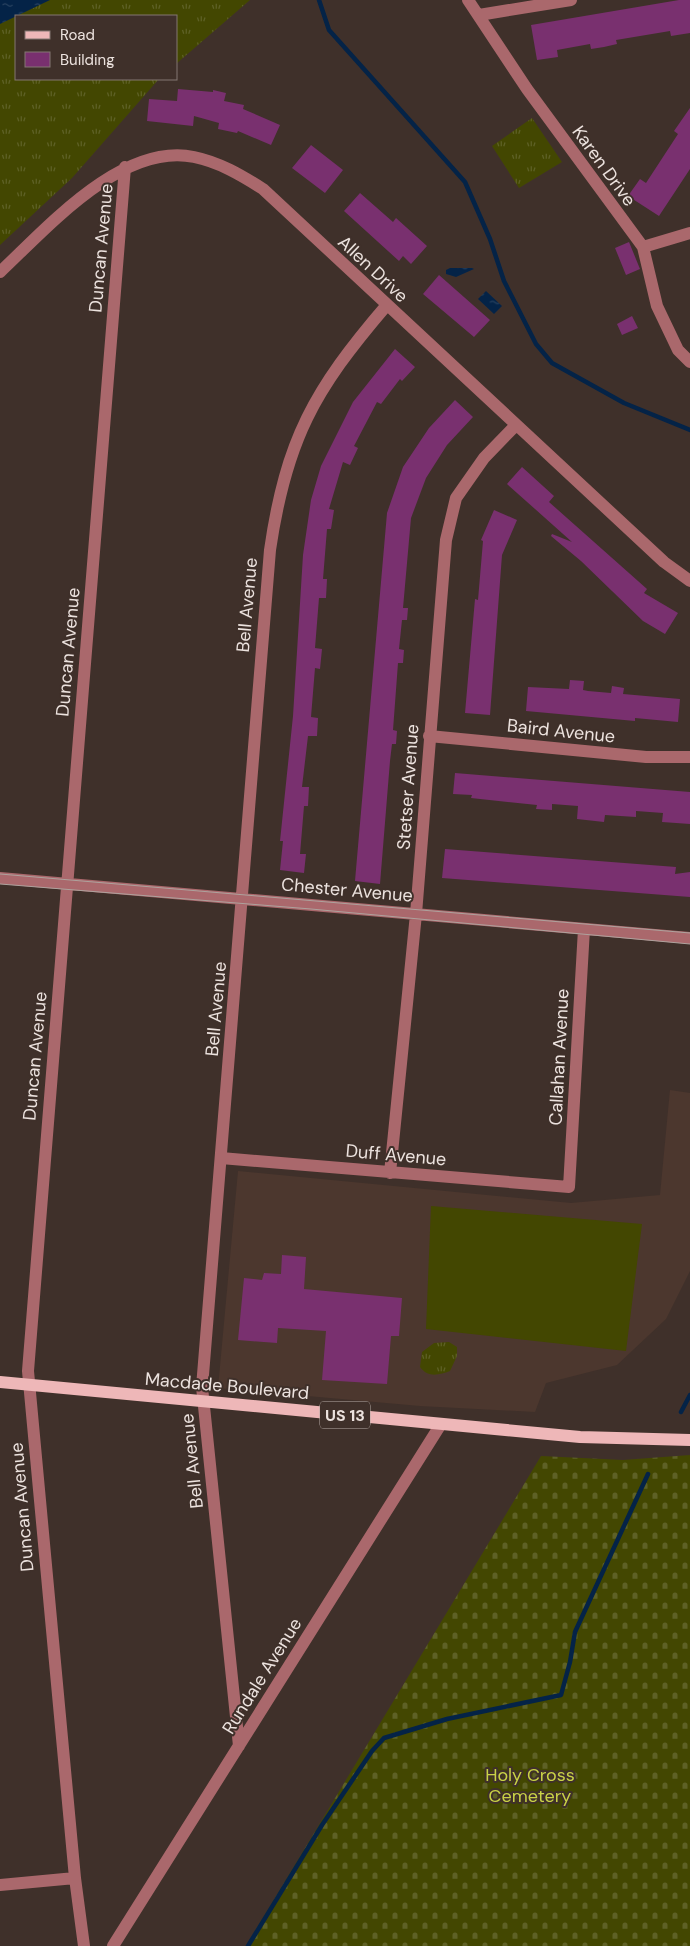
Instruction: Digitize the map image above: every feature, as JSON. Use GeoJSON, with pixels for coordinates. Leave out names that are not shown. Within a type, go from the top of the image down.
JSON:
{"type":"FeatureCollection","features":[{"type":"Feature","properties":{"kind":"main road","name":"Macdade Boulevard"},"geometry":{"type":"LineString","coordinates":[[0,1382],[597,1439],[690,1440]]}},
{"type":"Feature","properties":{"kind":"street","name":"Karen Drive"},"geometry":{"type":"LineString","coordinates":[[468,0],[527,89],[643,247],[657,306],[678,350],[690,362]]}},
{"type":"Feature","properties":{"kind":"street"},"geometry":{"type":"LineString","coordinates":[[479,15],[571,0]]}},
{"type":"Feature","properties":{"kind":"street","name":"Allen Drive"},"geometry":{"type":"LineString","coordinates":[[0,272],[82,197],[125,167],[158,157],[193,156],[233,170],[263,189],[386,306],[664,562],[690,581]]}},
{"type":"Feature","properties":{"kind":"street","name":"Duncan Avenue"},"geometry":{"type":"LineString","coordinates":[[84,1946],[75,1878],[28,1385],[66,884],[125,167]]}},
{"type":"Feature","properties":{"kind":"street"},"geometry":{"type":"LineString","coordinates":[[643,247],[690,233]]}},
{"type":"Feature","properties":{"kind":"street","name":"Bell Avenue"},"geometry":{"type":"LineString","coordinates":[[239,1746],[202,1387],[265,600],[275,512],[282,483],[299,432],[324,384],[350,348],[386,306]]}},
{"type":"Feature","properties":{"kind":"street","name":"Stetser Avenue"},"geometry":{"type":"LineString","coordinates":[[390,1172],[416,914],[446,540],[456,498],[484,458],[516,425]]}},
{"type":"Feature","properties":{"kind":"street","name":"Baird Avenue"},"geometry":{"type":"LineString","coordinates":[[429,736],[646,757],[690,757]]}},
{"type":"Feature","properties":{"kind":"street","name":"Chester Avenue"},"geometry":{"type":"LineString","coordinates":[[0,878],[690,938]]}},
{"type":"Feature","properties":{"kind":"street","name":"Callahan Avenue"},"geometry":{"type":"LineString","coordinates":[[569,1187],[584,929]]}},
{"type":"Feature","properties":{"kind":"street","name":"Duff Avenue"},"geometry":{"type":"LineString","coordinates":[[221,1158],[569,1187]]}},
{"type":"Feature","properties":{"kind":"street","name":"Rundale Avenue"},"geometry":{"type":"LineString","coordinates":[[113,1946],[441,1424]]}},
{"type":"Feature","properties":{"kind":"street"},"geometry":{"type":"LineString","coordinates":[[0,1885],[75,1878]]}},
{"type":"Feature","properties":{"kind":"shaded area"},"geometry":{"type":"Polygon","coordinates":[[[670,1090],[690,1093],[690,1271],[666,1319],[617,1365],[546,1383],[535,1412],[420,1406],[218,1388],[238,1171],[571,1203],[660,1195],[670,1090]]]}},
{"type":"Feature","properties":{"kind":"green space"},"geometry":{"type":"Polygon","coordinates":[[[0,0],[250,0],[178,62],[178,15],[15,15],[15,80],[158,80],[72,178],[0,245],[0,0]]]}},
{"type":"Feature","properties":{"kind":"green space"},"geometry":{"type":"Polygon","coordinates":[[[532,118],[562,162],[519,188],[492,146],[532,118]]]}},
{"type":"Feature","properties":{"kind":"green space"},"geometry":{"type":"Polygon","coordinates":[[[431,1206],[642,1224],[626,1351],[426,1329],[431,1206]]]}},
{"type":"Feature","properties":{"kind":"green space"},"geometry":{"type":"Polygon","coordinates":[[[449,1342],[457,1347],[457,1356],[450,1371],[434,1375],[427,1373],[420,1367],[422,1352],[434,1343],[449,1342]]]}},
{"type":"Feature","properties":{"kind":"green space","name":"Holy Cross Cemetery"},"geometry":{"type":"Polygon","coordinates":[[[690,1455],[690,1946],[246,1946],[541,1456],[623,1460],[690,1455]]]}},
{"type":"Feature","properties":{"kind":"water"},"geometry":{"type":"Polygon","coordinates":[[[0,0],[50,0],[15,15],[15,17],[0,24],[0,0]]]}},
{"type":"Feature","properties":{"kind":"water"},"geometry":{"type":"Polygon","coordinates":[[[450,268],[474,269],[456,277],[446,274],[446,270],[450,268]]]}},
{"type":"Feature","properties":{"kind":"water"},"geometry":{"type":"Polygon","coordinates":[[[486,291],[502,306],[494,314],[478,299],[486,291]]]}},
{"type":"Feature","properties":{"kind":"building"},"geometry":{"type":"Polygon","coordinates":[[[679,0],[690,0],[690,33],[671,36],[670,31],[616,40],[617,44],[591,49],[590,44],[557,50],[558,57],[537,60],[531,25],[679,0]]]}},
{"type":"Feature","properties":{"kind":"building"},"geometry":{"type":"Polygon","coordinates":[[[178,89],[213,92],[213,90],[226,93],[224,101],[244,105],[243,109],[280,125],[271,145],[238,131],[237,133],[218,129],[219,123],[194,116],[193,126],[147,121],[149,99],[177,101],[178,89]]]}},
{"type":"Feature","properties":{"kind":"building"},"geometry":{"type":"Polygon","coordinates":[[[690,108],[690,169],[659,216],[628,196],[640,179],[646,183],[678,134],[674,131],[690,108]]]}},
{"type":"Feature","properties":{"kind":"building"},"geometry":{"type":"Polygon","coordinates":[[[311,145],[343,170],[325,193],[292,168],[311,145]]]}},
{"type":"Feature","properties":{"kind":"building"},"geometry":{"type":"Polygon","coordinates":[[[360,193],[393,222],[396,218],[427,246],[411,264],[403,256],[399,261],[344,211],[360,193]]]}},
{"type":"Feature","properties":{"kind":"building"},"geometry":{"type":"Polygon","coordinates":[[[629,242],[640,269],[626,275],[615,248],[629,242]]]}},
{"type":"Feature","properties":{"kind":"building"},"geometry":{"type":"Polygon","coordinates":[[[439,275],[490,320],[474,337],[423,294],[439,275]]]}},
{"type":"Feature","properties":{"kind":"building"},"geometry":{"type":"Polygon","coordinates":[[[632,316],[638,328],[622,335],[617,324],[632,316]]]}},
{"type":"Feature","properties":{"kind":"building"},"geometry":{"type":"Polygon","coordinates":[[[395,349],[415,367],[402,381],[400,379],[381,404],[377,402],[354,446],[358,448],[350,465],[343,462],[329,509],[334,510],[331,529],[327,529],[323,579],[327,579],[326,598],[319,598],[315,648],[322,649],[320,669],[315,668],[311,717],[318,718],[317,736],[308,736],[302,787],[309,787],[308,806],[304,806],[300,854],[306,854],[304,873],[280,870],[283,841],[280,841],[293,716],[303,555],[311,500],[321,466],[353,402],[395,349]]]}},
{"type":"Feature","properties":{"kind":"building"},"geometry":{"type":"Polygon","coordinates":[[[455,400],[473,417],[447,445],[426,478],[411,518],[403,608],[408,608],[407,620],[402,620],[399,649],[404,650],[403,663],[398,663],[393,730],[397,731],[396,744],[392,744],[390,761],[380,884],[355,881],[387,513],[403,467],[429,428],[455,400]]]}},
{"type":"Feature","properties":{"kind":"building"},"geometry":{"type":"Polygon","coordinates":[[[522,467],[554,496],[549,502],[647,589],[644,593],[678,613],[665,634],[643,621],[581,561],[551,536],[552,534],[572,542],[507,484],[522,467]]]}},
{"type":"Feature","properties":{"kind":"building"},"geometry":{"type":"Polygon","coordinates":[[[494,510],[517,520],[502,555],[490,715],[465,713],[475,599],[478,600],[483,541],[481,540],[494,510]]]}},
{"type":"Feature","properties":{"kind":"building"},"geometry":{"type":"Polygon","coordinates":[[[570,680],[584,681],[583,690],[588,691],[611,693],[612,686],[624,688],[623,694],[680,699],[678,722],[635,718],[635,721],[526,711],[528,687],[569,689],[570,680]]]}},
{"type":"Feature","properties":{"kind":"building"},"geometry":{"type":"Polygon","coordinates":[[[455,773],[690,792],[690,824],[662,822],[663,813],[636,811],[636,817],[605,815],[604,822],[577,819],[578,806],[552,804],[552,810],[536,809],[537,805],[471,798],[472,795],[453,794],[455,773]]]}},
{"type":"Feature","properties":{"kind":"building"},"geometry":{"type":"Polygon","coordinates":[[[445,849],[676,867],[675,874],[690,872],[690,897],[442,878],[445,849]]]}},
{"type":"Feature","properties":{"kind":"building"},"geometry":{"type":"Polygon","coordinates":[[[282,1255],[306,1257],[304,1289],[402,1298],[399,1336],[391,1336],[387,1384],[322,1380],[326,1331],[278,1328],[277,1343],[238,1340],[244,1278],[262,1280],[264,1273],[281,1274],[282,1255]]]}},
{"type":"Feature","properties":{"kind":"waterway"},"geometry":{"type":"LineString","coordinates":[[319,0],[329,30],[465,182],[490,239],[504,281],[536,344],[552,363],[624,403],[690,430]]}},
{"type":"Feature","properties":{"kind":"waterway"},"geometry":{"type":"LineString","coordinates":[[681,1412],[690,1395]]}},
{"type":"Feature","properties":{"kind":"waterway"},"geometry":{"type":"LineString","coordinates":[[248,1946],[322,1825],[372,1751],[384,1738],[447,1719],[561,1695],[570,1662],[575,1632],[648,1474]]}},
{"type":"Feature","properties":{"kind":"tram line"},"geometry":{"type":"LineString","coordinates":[[0,874],[690,933]]}},
{"type":"Feature","properties":{"kind":"tram line"},"geometry":{"type":"LineString","coordinates":[[0,884],[311,909],[690,944]]}}]}
